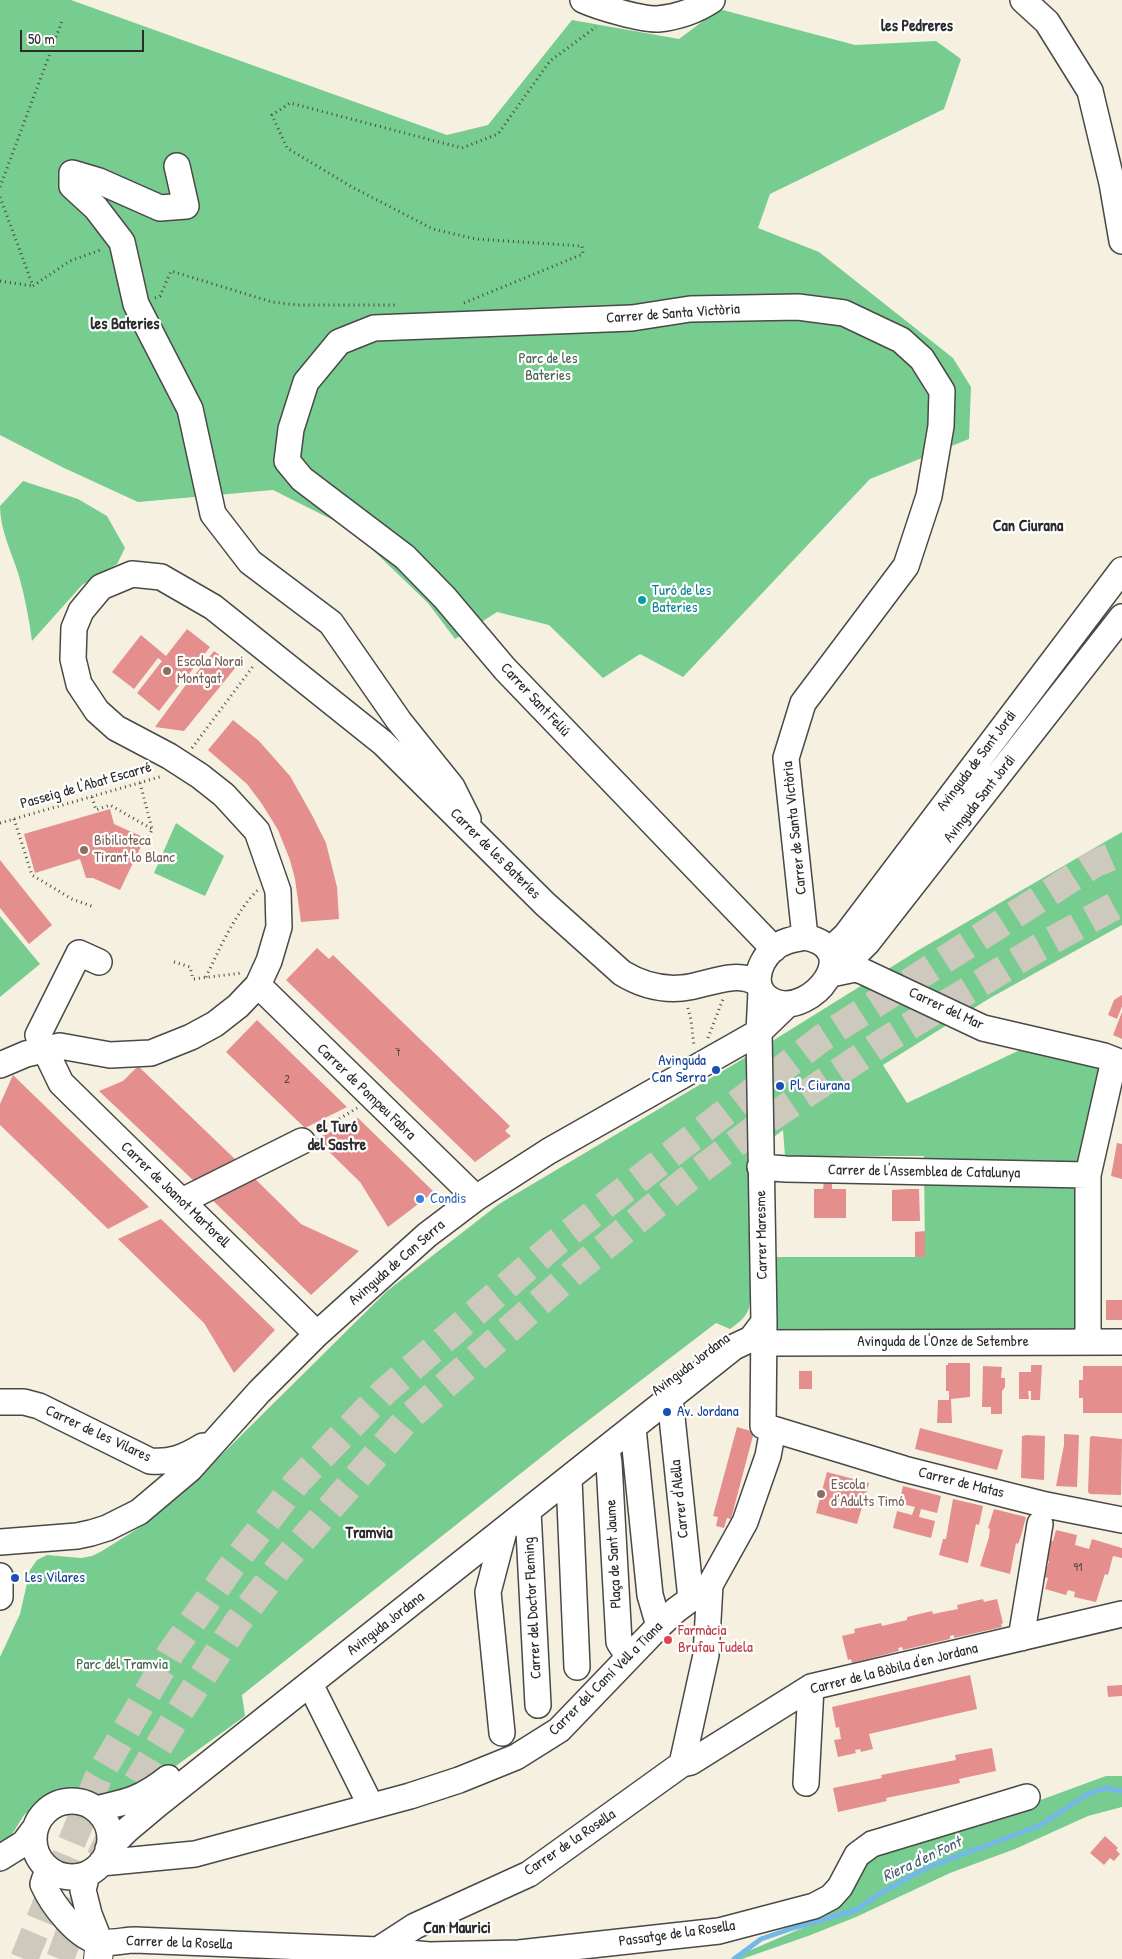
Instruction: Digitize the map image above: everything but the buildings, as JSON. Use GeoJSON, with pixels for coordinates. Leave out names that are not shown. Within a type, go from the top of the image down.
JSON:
{"type":"FeatureCollection","features":[{"type":"Feature","properties":{"kind":"street"},"geometry":{"type":"LineString","coordinates":[[583,0],[617,11],[657,19],[697,10],[712,0]]}},
{"type":"Feature","properties":{"kind":"street"},"geometry":{"type":"LineString","coordinates":[[1022,0],[1047,22],[1090,91],[1112,183],[1122,241]]}},
{"type":"Feature","properties":{"kind":"street"},"geometry":{"type":"LineString","coordinates":[[177,166],[186,206],[160,208],[99,181],[72,173],[72,186],[96,208],[122,242],[136,304],[190,409],[213,514],[250,562],[331,623],[399,720],[452,787],[476,837]]}},
{"type":"Feature","properties":{"kind":"street","name":"Carrer de Santa Victòria"},"geometry":{"type":"LineString","coordinates":[[287,461],[291,429],[306,382],[340,342],[374,328],[632,318],[690,309],[798,307],[844,314],[901,340],[922,359],[942,390],[941,426],[929,496],[906,566],[803,703],[786,758],[805,937]]}},
{"type":"Feature","properties":{"kind":"street","name":"Carrer Sant Feliú"},"geometry":{"type":"LineString","coordinates":[[287,461],[302,479],[405,556],[445,598],[505,669],[774,948]]}},
{"type":"Feature","properties":{"kind":"street","name":"Avinguda de Sant Jordi"},"geometry":{"type":"LineString","coordinates":[[830,962],[846,935],[1122,570]]}},
{"type":"Feature","properties":{"kind":"street","name":"Carrer de les Bateríes"},"geometry":{"type":"LineString","coordinates":[[262,978],[279,927],[278,890],[257,831],[224,795],[206,781],[169,756],[116,728],[97,711],[79,684],[73,659],[74,628],[81,611],[101,587],[132,574],[160,577],[213,607],[258,653],[384,742],[476,837],[545,904],[622,974],[636,982],[651,986],[682,988],[743,976],[759,987]]}},
{"type":"Feature","properties":{"kind":"street","name":"Avinguda Sant Jordi"},"geometry":{"type":"LineString","coordinates":[[830,962],[867,943],[1122,617]]}},
{"type":"Feature","properties":{"kind":"street"},"geometry":{"type":"LineString","coordinates":[[805,937],[820,943],[830,962],[821,987],[803,1000],[788,1004],[771,1000],[759,987],[762,964],[774,948],[793,939],[805,937]]}},
{"type":"Feature","properties":{"kind":"street"},"geometry":{"type":"LineString","coordinates":[[44,1049],[38,1035],[67,985],[79,953],[99,962]]}},
{"type":"Feature","properties":{"kind":"street","name":"Carrer del Mar"},"geometry":{"type":"LineString","coordinates":[[830,962],[862,971],[983,1028],[1118,1061]]}},
{"type":"Feature","properties":{"kind":"street"},"geometry":{"type":"LineString","coordinates":[[0,1065],[44,1049],[60,1046],[110,1055],[151,1053],[191,1037],[215,1024],[238,1006],[262,978]]}},
{"type":"Feature","properties":{"kind":"street","name":"Carrer de Pompeu Fabra"},"geometry":{"type":"LineString","coordinates":[[262,978],[373,1099],[476,1198]]}},
{"type":"Feature","properties":{"kind":"street","name":"Carrer Maresme"},"geometry":{"type":"LineString","coordinates":[[759,987],[760,1167],[764,1333],[763,1426],[773,1429]]}},
{"type":"Feature","properties":{"kind":"street"},"geometry":{"type":"LineString","coordinates":[[759,1032],[788,1004]]}},
{"type":"Feature","properties":{"kind":"street","name":"Avinguda de Can Serra"},"geometry":{"type":"LineString","coordinates":[[0,1542],[77,1536],[91,1533],[139,1512],[190,1469],[258,1392],[317,1334],[408,1250],[476,1198],[549,1151],[759,1032]]}},
{"type":"Feature","properties":{"kind":"street","name":"Carrer de Joanot Martorell"},"geometry":{"type":"LineString","coordinates":[[44,1049],[61,1083],[317,1334]]}},
{"type":"Feature","properties":{"kind":"street"},"geometry":{"type":"LineString","coordinates":[[1088,1342],[1088,1175],[1118,1061]]}},
{"type":"Feature","properties":{"kind":"street"},"geometry":{"type":"LineString","coordinates":[[182,1201],[302,1141]]}},
{"type":"Feature","properties":{"kind":"street","name":"Carrer de l'Assemblea de Catalunya"},"geometry":{"type":"LineString","coordinates":[[760,1167],[786,1170],[1088,1175]]}},
{"type":"Feature","properties":{"kind":"street","name":"Avinguda de l'Onze de Setembre"},"geometry":{"type":"LineString","coordinates":[[764,1333],[1122,1342]]}},
{"type":"Feature","properties":{"kind":"street","name":"Avinguda Jordana"},"geometry":{"type":"LineString","coordinates":[[99,1862],[158,1804],[734,1348],[764,1333]]}},
{"type":"Feature","properties":{"kind":"street","name":"Avinguda Jordana"},"geometry":{"type":"LineString","coordinates":[[95,1809],[131,1801],[152,1791],[725,1336],[764,1333]]}},
{"type":"Feature","properties":{"kind":"street","name":"Carrer d'Alella"},"geometry":{"type":"LineString","coordinates":[[670,1398],[700,1592]]}},
{"type":"Feature","properties":{"kind":"street","name":"Carrer de les Vilares"},"geometry":{"type":"LineString","coordinates":[[0,1402],[24,1402],[39,1406],[150,1461],[164,1462],[177,1460],[219,1435]]}},
{"type":"Feature","properties":{"kind":"street","name":"Plaça de Sant Jaume"},"geometry":{"type":"LineString","coordinates":[[633,1428],[650,1595],[659,1626]]}},
{"type":"Feature","properties":{"kind":"street","name":"Carrer de Matas"},"geometry":{"type":"LineString","coordinates":[[773,1429],[904,1469],[1046,1505],[1122,1520]]}},
{"type":"Feature","properties":{"kind":"street","name":"Carrer del Camí Vell a Tiana"},"geometry":{"type":"LineString","coordinates":[[99,1862],[195,1854],[371,1806],[459,1780],[516,1757],[559,1730],[628,1656],[659,1626],[700,1592],[745,1522],[768,1456],[773,1429]]}},
{"type":"Feature","properties":{"kind":"street","name":"Plaça de Sant Jaume"},"geometry":{"type":"LineString","coordinates":[[607,1448],[620,1642],[628,1656]]}},
{"type":"Feature","properties":{"kind":"street"},"geometry":{"type":"LineString","coordinates":[[150,1461],[160,1480],[153,1501]]}},
{"type":"Feature","properties":{"kind":"street"},"geometry":{"type":"LineString","coordinates":[[569,1479],[576,1667]]}},
{"type":"Feature","properties":{"kind":"street","name":"Carrer del Doctor Fleming"},"geometry":{"type":"LineString","coordinates":[[528,1511],[538,1705]]}},
{"type":"Feature","properties":{"kind":"street"},"geometry":{"type":"LineString","coordinates":[[1021,1638],[1040,1524]]}},
{"type":"Feature","properties":{"kind":"street"},"geometry":{"type":"LineString","coordinates":[[502,1733],[488,1592],[504,1530]]}},
{"type":"Feature","properties":{"kind":"street"},"geometry":{"type":"LineString","coordinates":[[0,1576],[0,1597]]}},
{"type":"Feature","properties":{"kind":"street"},"geometry":{"type":"LineString","coordinates":[[682,1764],[706,1655],[700,1592]]}},
{"type":"Feature","properties":{"kind":"street","name":"Carrer de la Bòbila d'en Jordana"},"geometry":{"type":"LineString","coordinates":[[682,1764],[691,1762],[811,1687],[1122,1614]]}},
{"type":"Feature","properties":{"kind":"street"},"geometry":{"type":"LineString","coordinates":[[310,1684],[371,1806]]}},
{"type":"Feature","properties":{"kind":"street"},"geometry":{"type":"LineString","coordinates":[[806,1783],[811,1687]]}},
{"type":"Feature","properties":{"kind":"street","name":"Carrer de la Rosella"},"geometry":{"type":"LineString","coordinates":[[99,1950],[135,1940],[378,1950],[415,1926],[529,1874],[682,1764]]}},
{"type":"Feature","properties":{"kind":"street","name":"Passatge de la Rosella"},"geometry":{"type":"LineString","coordinates":[[378,1950],[429,1955],[518,1953],[719,1931],[814,1906],[831,1897],[840,1888],[857,1855],[872,1844],[1026,1798]]}},
{"type":"Feature","properties":{"kind":"street"},"geometry":{"type":"LineString","coordinates":[[0,1858],[24,1843],[46,1812],[61,1803],[79,1802],[95,1809],[103,1817],[108,1827],[110,1838],[83,1890],[99,1950]]}},
{"type":"Feature","properties":{"kind":"street"},"geometry":{"type":"LineString","coordinates":[[36,1827],[34,1847],[46,1867],[43,1884],[51,1900],[69,1921],[99,1950]]}},
{"type":"Feature","properties":{"kind":"street"},"geometry":{"type":"LineString","coordinates":[[0,1865],[30,1868],[46,1867],[67,1877],[99,1862]]}},
{"type":"Feature","properties":{"kind":"path"},"geometry":{"type":"LineString","coordinates":[[444,325],[460,304],[583,254],[582,246],[476,239],[433,229],[352,187],[288,148],[272,115],[290,102],[462,148],[498,134],[550,61],[617,11]]}},
{"type":"Feature","properties":{"kind":"path"},"geometry":{"type":"LineString","coordinates":[[0,187],[62,21]]}},
{"type":"Feature","properties":{"kind":"path"},"geometry":{"type":"LineString","coordinates":[[0,197],[33,286]]}},
{"type":"Feature","properties":{"kind":"path"},"geometry":{"type":"LineString","coordinates":[[0,281],[33,286],[70,261],[122,242]]}},
{"type":"Feature","properties":{"kind":"path"},"geometry":{"type":"LineString","coordinates":[[136,304],[160,296],[171,271],[272,302],[298,305],[403,305]]}},
{"type":"Feature","properties":{"kind":"path"},"geometry":{"type":"LineString","coordinates":[[195,744],[258,653]]}},
{"type":"Feature","properties":{"kind":"path","name":"Passeig de l'Abat Escarré"},"geometry":{"type":"LineString","coordinates":[[0,823],[166,775]]}},
{"type":"Feature","properties":{"kind":"path"},"geometry":{"type":"LineString","coordinates":[[140,782],[152,829],[147,843]]}},
{"type":"Feature","properties":{"kind":"path"},"geometry":{"type":"LineString","coordinates":[[92,796],[96,810],[110,805],[152,829]]}},
{"type":"Feature","properties":{"kind":"path"},"geometry":{"type":"LineString","coordinates":[[14,819],[32,875],[72,899],[94,907]]}},
{"type":"Feature","properties":{"kind":"path"},"geometry":{"type":"LineString","coordinates":[[206,977],[223,941],[240,914],[255,893],[274,877]]}},
{"type":"Feature","properties":{"kind":"path"},"geometry":{"type":"LineString","coordinates":[[174,962],[190,967],[193,979],[206,977],[262,978]]}},
{"type":"Feature","properties":{"kind":"path"},"geometry":{"type":"LineString","coordinates":[[725,1051],[720,1039],[709,1046],[707,1040],[727,990],[726,980]]}},
{"type":"Feature","properties":{"kind":"path"},"geometry":{"type":"LineString","coordinates":[[682,988],[691,1020],[694,1050],[700,1066]]}},
{"type":"Feature","properties":{"kind":"path"},"geometry":{"type":"LineString","coordinates":[[302,1141],[373,1099]]}},
{"type":"Feature","properties":{"kind":"green space","name":"Parc de les Bateries"},"geometry":{"type":"Polygon","coordinates":[[[0,0],[71,0],[447,135],[488,125],[572,20],[679,39],[719,9],[855,45],[936,41],[961,59],[944,109],[770,194],[758,228],[819,252],[953,358],[971,387],[969,439],[870,479],[683,677],[640,654],[603,678],[549,625],[497,612],[455,639],[428,603],[351,529],[273,490],[138,502],[62,467],[0,435],[0,0]]]}},
{"type":"Feature","properties":{"kind":"green space"},"geometry":{"type":"Polygon","coordinates":[[[23,481],[78,499],[107,516],[125,548],[117,564],[82,585],[32,641],[23,592],[4,533],[0,506],[23,481]]]}},
{"type":"Feature","properties":{"kind":"green space"},"geometry":{"type":"Polygon","coordinates":[[[176,823],[224,856],[205,896],[154,873],[176,823]]]}},
{"type":"Feature","properties":{"kind":"green space","name":"Parc del Tramvia"},"geometry":{"type":"Polygon","coordinates":[[[1122,832],[1122,925],[990,998],[883,1065],[907,1103],[1020,1050],[1100,1066],[1074,1184],[1075,1331],[774,1331],[775,1257],[925,1257],[924,1156],[785,1156],[783,1130],[749,1156],[751,1287],[748,1311],[742,1320],[730,1329],[716,1323],[564,1439],[242,1695],[245,1716],[148,1786],[103,1800],[73,1794],[42,1801],[24,1815],[6,1844],[0,1844],[0,1657],[20,1614],[30,1570],[37,1560],[47,1555],[81,1558],[92,1556],[142,1526],[188,1488],[387,1291],[499,1204],[753,1053],[917,951],[1122,832]]]}},
{"type":"Feature","properties":{"kind":"green space"},"geometry":{"type":"Polygon","coordinates":[[[0,916],[40,964],[0,997],[0,916]]]}},
{"type":"Feature","properties":{"kind":"green space"},"geometry":{"type":"Polygon","coordinates":[[[1106,1776],[1122,1776],[1122,1807],[1088,1816],[1015,1849],[950,1873],[856,1917],[808,1936],[742,1959],[737,1959],[746,1952],[807,1926],[809,1917],[868,1852],[1035,1802],[1106,1776]]]}},
{"type":"Feature","properties":{"kind":"waterway","name":"Riera d'en Font"},"geometry":{"type":"LineString","coordinates":[[734,1959],[761,1939],[856,1910],[879,1894],[926,1868],[1039,1826],[1086,1795],[1105,1788],[1122,1791]]}},
{"type":"Feature","properties":{"kind":"tunnel"},"geometry":{"type":"LineString","coordinates":[[24,1959],[98,1778],[172,1651],[231,1567],[298,1481],[384,1392],[557,1242],[822,1038],[1094,864],[1122,852]]}},
{"type":"Feature","properties":{"kind":"tunnel"},"geometry":{"type":"LineString","coordinates":[[100,1858],[136,1784],[180,1711],[237,1623],[280,1566],[407,1419],[575,1271],[684,1182],[760,1125],[883,1042],[1040,947],[1122,902]]}},
{"type":"Feature","properties":{"kind":"tunnel"},"geometry":{"type":"LineString","coordinates":[[60,1959],[81,1902]]}},
{"type":"Feature","properties":{"kind":"place","name":"Turó de les Bateries"},"geometry":{"type":"Point","coordinates":[642,600]}},
{"type":"Feature","properties":{"kind":"place","name":"Escola Norai Montgat"},"geometry":{"type":"Point","coordinates":[167,671]}},
{"type":"Feature","properties":{"kind":"place","name":"Bibilioteca Tirant lo Blanc"},"geometry":{"type":"Point","coordinates":[84,850]}},
{"type":"Feature","properties":{"kind":"place","name":"Avinguda Can Serra"},"geometry":{"type":"Point","coordinates":[716,1070]}},
{"type":"Feature","properties":{"kind":"place","name":"Pl. Ciurana"},"geometry":{"type":"Point","coordinates":[780,1086]}},
{"type":"Feature","properties":{"kind":"place","name":"Condis"},"geometry":{"type":"Point","coordinates":[420,1199]}},
{"type":"Feature","properties":{"kind":"place","name":"Av. Jordana"},"geometry":{"type":"Point","coordinates":[667,1412]}},
{"type":"Feature","properties":{"kind":"place","name":"Escola d’Adults Timó"},"geometry":{"type":"Point","coordinates":[821,1494]}},
{"type":"Feature","properties":{"kind":"place","name":"Les Vilares"},"geometry":{"type":"Point","coordinates":[15,1578]}},
{"type":"Feature","properties":{"kind":"place","name":"Farmàcia Brufau Tudela"},"geometry":{"type":"Point","coordinates":[668,1640]}},
{"type":"Feature","properties":{"kind":"district","name":"les Pedreres"},"geometry":{"type":"Point","coordinates":[917,27]}},
{"type":"Feature","properties":{"kind":"district","name":"les Bateries"},"geometry":{"type":"Point","coordinates":[125,325]}},
{"type":"Feature","properties":{"kind":"district","name":"Can Ciurana"},"geometry":{"type":"Point","coordinates":[1028,527]}},
{"type":"Feature","properties":{"kind":"district","name":"el Turó del Sastre"},"geometry":{"type":"Point","coordinates":[337,1137]}},
{"type":"Feature","properties":{"kind":"district","name":"Tramvia"},"geometry":{"type":"Point","coordinates":[369,1534]}},
{"type":"Feature","properties":{"kind":"district","name":"Can Maurici"},"geometry":{"type":"Point","coordinates":[457,1929]}}]}
